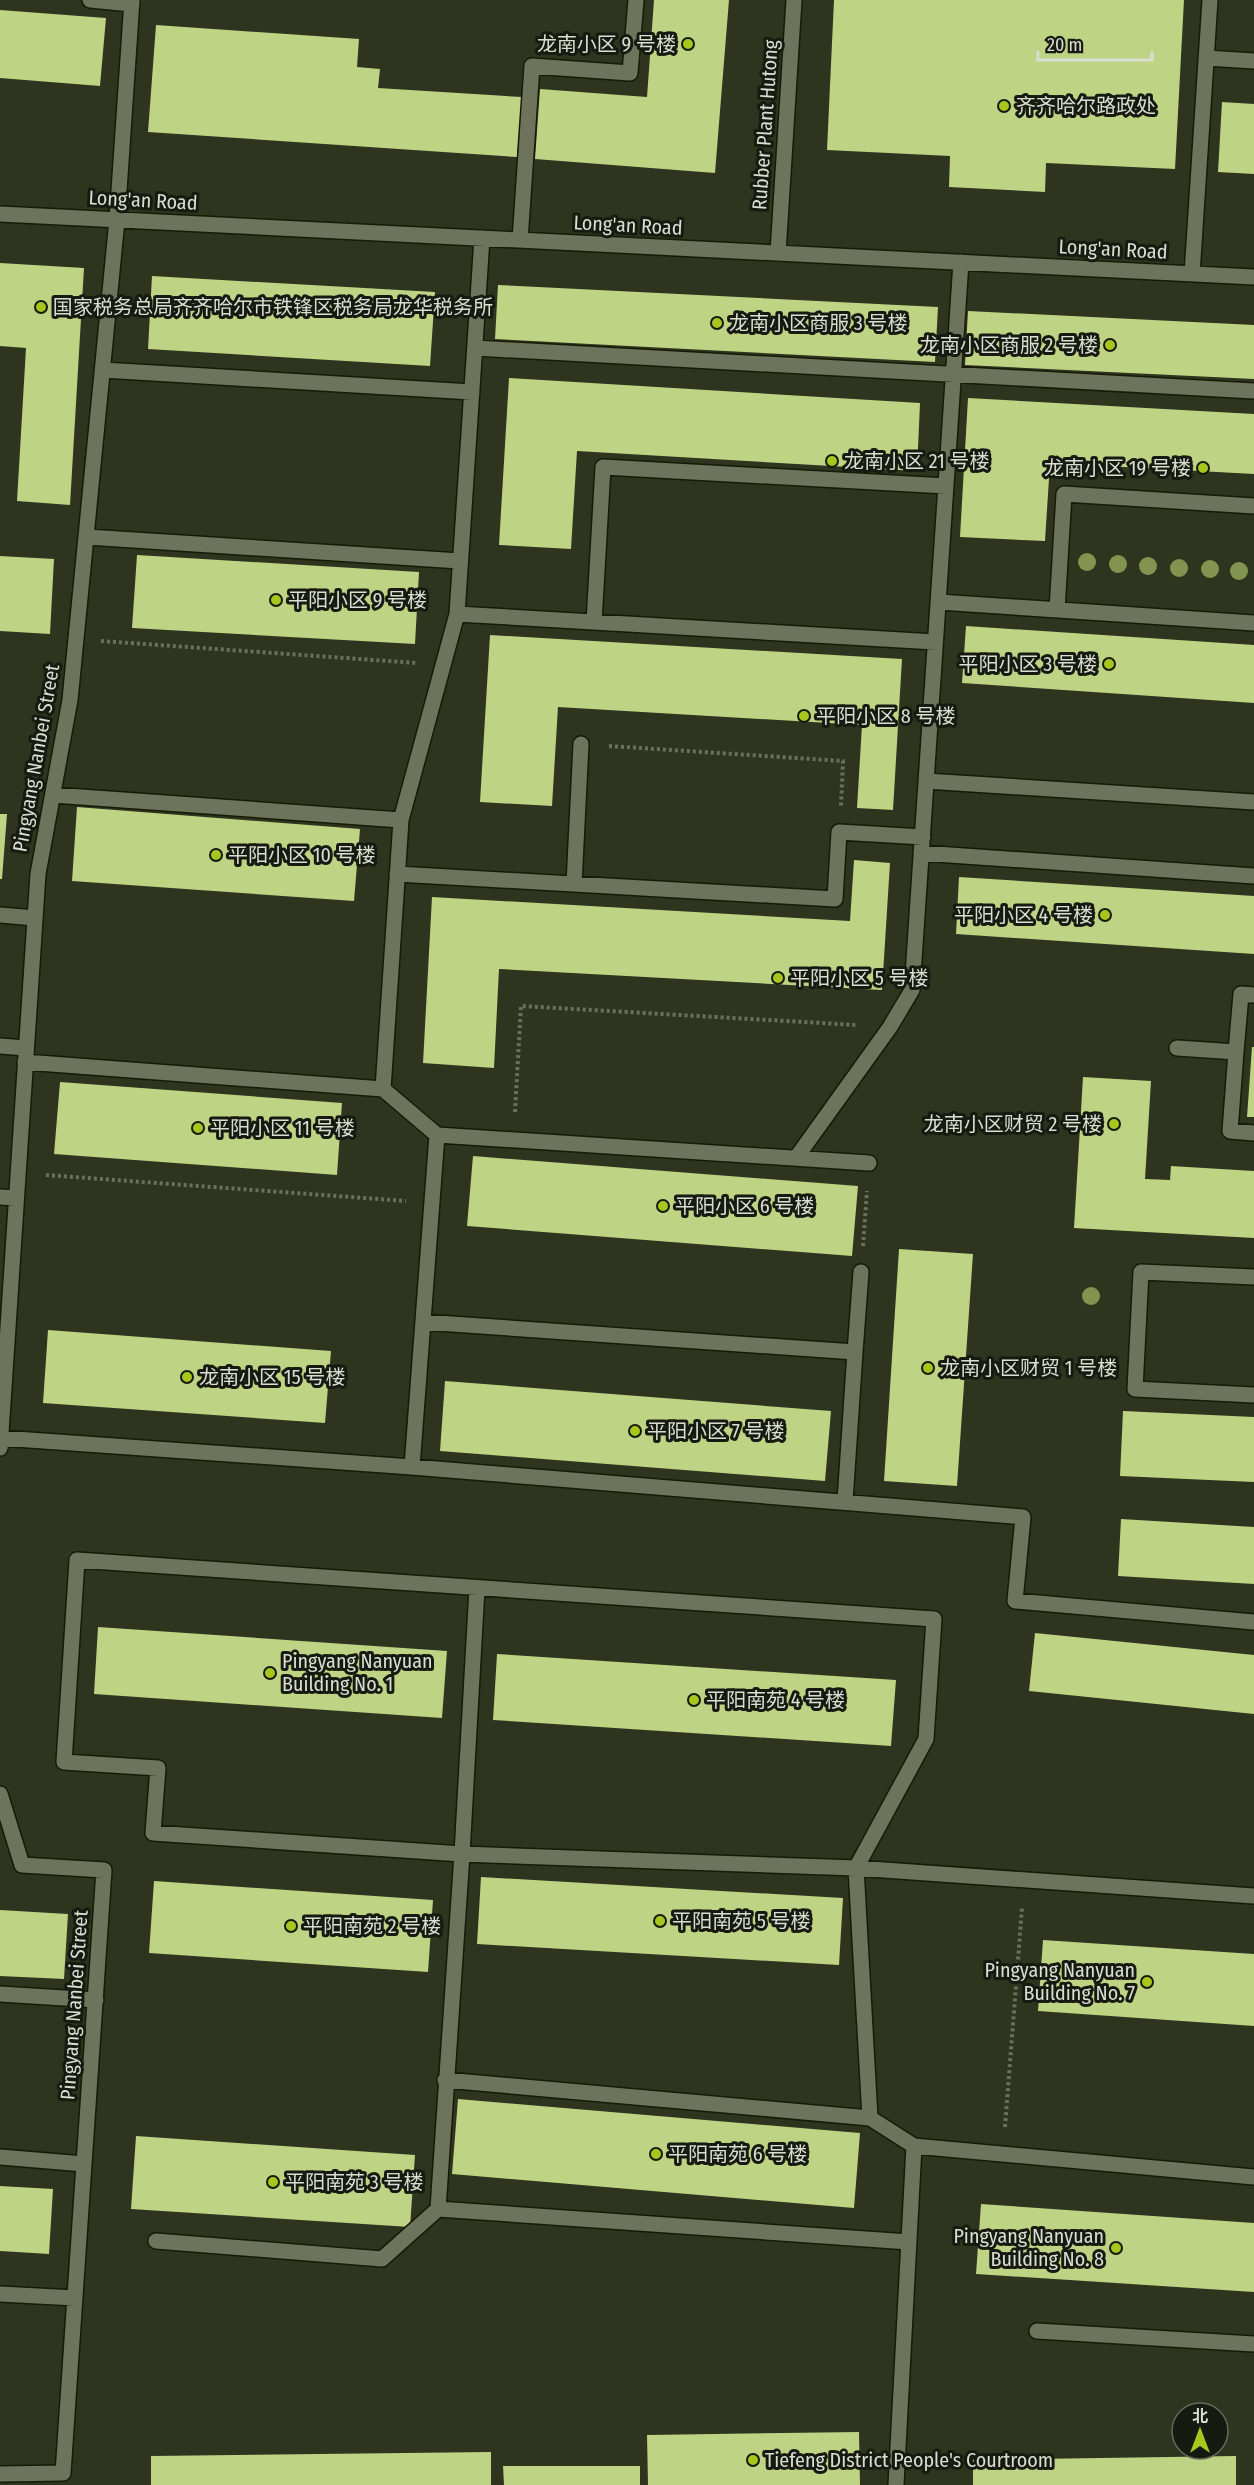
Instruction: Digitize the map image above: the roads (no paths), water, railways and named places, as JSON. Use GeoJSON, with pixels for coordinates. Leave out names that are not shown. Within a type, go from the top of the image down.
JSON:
{"type":"FeatureCollection","features":[{"type":"Feature","properties":{"kind":"street"},"geometry":{"type":"LineString","coordinates":[[90,0],[132,2]]}},
{"type":"Feature","properties":{"kind":"street"},"geometry":{"type":"LineString","coordinates":[[520,240],[532,66],[630,73],[636,0]]}},
{"type":"Feature","properties":{"kind":"street","name":"Rubber Plant Hutong"},"geometry":{"type":"LineString","coordinates":[[778,254],[794,0]]}},
{"type":"Feature","properties":{"kind":"street"},"geometry":{"type":"LineString","coordinates":[[1192,274],[1210,0]]}},
{"type":"Feature","properties":{"kind":"street","name":"Pingyang Nanbei Street"},"geometry":{"type":"LineString","coordinates":[[0,1448],[3,1362],[38,874],[70,700],[117,220],[132,2]]}},
{"type":"Feature","properties":{"kind":"street"},"geometry":{"type":"LineString","coordinates":[[1206,58],[1254,61]]}},
{"type":"Feature","properties":{"kind":"street","name":"Long'an Road"},"geometry":{"type":"LineString","coordinates":[[0,214],[1254,277]]}},
{"type":"Feature","properties":{"kind":"street"},"geometry":{"type":"LineString","coordinates":[[382,1089],[401,820],[457,614],[482,238]]}},
{"type":"Feature","properties":{"kind":"street"},"geometry":{"type":"LineString","coordinates":[[796,1158],[890,1027],[912,990],[961,262]]}},
{"type":"Feature","properties":{"kind":"street"},"geometry":{"type":"LineString","coordinates":[[475,348],[1254,391]]}},
{"type":"Feature","properties":{"kind":"street"},"geometry":{"type":"LineString","coordinates":[[103,370],[472,392]]}},
{"type":"Feature","properties":{"kind":"street"},"geometry":{"type":"LineString","coordinates":[[594,622],[603,467],[946,486]]}},
{"type":"Feature","properties":{"kind":"street"},"geometry":{"type":"LineString","coordinates":[[1057,610],[1064,494],[1254,506]]}},
{"type":"Feature","properties":{"kind":"street"},"geometry":{"type":"LineString","coordinates":[[87,537],[460,561]]}},
{"type":"Feature","properties":{"kind":"street"},"geometry":{"type":"LineString","coordinates":[[939,602],[1254,623]]}},
{"type":"Feature","properties":{"kind":"street"},"geometry":{"type":"LineString","coordinates":[[457,614],[935,642]]}},
{"type":"Feature","properties":{"kind":"street"},"geometry":{"type":"LineString","coordinates":[[574,884],[581,744]]}},
{"type":"Feature","properties":{"kind":"street"},"geometry":{"type":"LineString","coordinates":[[927,781],[1254,802]]}},
{"type":"Feature","properties":{"kind":"street"},"geometry":{"type":"LineString","coordinates":[[53,795],[401,820]]}},
{"type":"Feature","properties":{"kind":"street"},"geometry":{"type":"LineString","coordinates":[[397,874],[835,899],[839,832],[923,837]]}},
{"type":"Feature","properties":{"kind":"street"},"geometry":{"type":"LineString","coordinates":[[921,853],[1254,876]]}},
{"type":"Feature","properties":{"kind":"street"},"geometry":{"type":"LineString","coordinates":[[0,915],[35,918]]}},
{"type":"Feature","properties":{"kind":"street"},"geometry":{"type":"LineString","coordinates":[[1254,995],[1241,994],[1230,1131],[1254,1133]]}},
{"type":"Feature","properties":{"kind":"street"},"geometry":{"type":"LineString","coordinates":[[0,1046],[26,1055],[382,1089],[437,1135],[869,1163]]}},
{"type":"Feature","properties":{"kind":"street"},"geometry":{"type":"LineString","coordinates":[[1177,1048],[1236,1052]]}},
{"type":"Feature","properties":{"kind":"street"},"geometry":{"type":"LineString","coordinates":[[412,1467],[437,1135]]}},
{"type":"Feature","properties":{"kind":"street"},"geometry":{"type":"LineString","coordinates":[[0,1197],[16,1198]]}},
{"type":"Feature","properties":{"kind":"street"},"geometry":{"type":"LineString","coordinates":[[845,1501],[861,1272]]}},
{"type":"Feature","properties":{"kind":"street"},"geometry":{"type":"LineString","coordinates":[[1254,1277],[1141,1272],[1135,1389],[1254,1395]]}},
{"type":"Feature","properties":{"kind":"street"},"geometry":{"type":"LineString","coordinates":[[423,1322],[855,1352]]}},
{"type":"Feature","properties":{"kind":"street"},"geometry":{"type":"LineString","coordinates":[[1,1438],[412,1467],[1023,1517],[1015,1601],[1254,1622]]}},
{"type":"Feature","properties":{"kind":"street"},"geometry":{"type":"LineString","coordinates":[[870,2118],[856,1868],[926,1739],[934,1619],[77,1560],[64,1762],[158,1768],[153,1833],[462,1854],[856,1868],[1254,1896]]}},
{"type":"Feature","properties":{"kind":"street"},"geometry":{"type":"LineString","coordinates":[[438,2210],[477,1588]]}},
{"type":"Feature","properties":{"kind":"street","name":"Pingyang Nanbei Street"},"geometry":{"type":"LineString","coordinates":[[0,1794],[22,1864],[104,1870],[63,2474],[0,2474]]}},
{"type":"Feature","properties":{"kind":"street"},"geometry":{"type":"LineString","coordinates":[[0,1994],[96,2000]]}},
{"type":"Feature","properties":{"kind":"street"},"geometry":{"type":"LineString","coordinates":[[445,2080],[870,2118],[914,2146],[1254,2177]]}},
{"type":"Feature","properties":{"kind":"street"},"geometry":{"type":"LineString","coordinates":[[896,2485],[914,2146]]}},
{"type":"Feature","properties":{"kind":"street"},"geometry":{"type":"LineString","coordinates":[[0,2157],[84,2164]]}},
{"type":"Feature","properties":{"kind":"street"},"geometry":{"type":"LineString","coordinates":[[156,2241],[382,2259],[438,2210],[909,2242]]}},
{"type":"Feature","properties":{"kind":"street"},"geometry":{"type":"LineString","coordinates":[[0,2294],[75,2298]]}},
{"type":"Feature","properties":{"kind":"street"},"geometry":{"type":"LineString","coordinates":[[1037,2331],[1254,2344]]}},
{"type":"Feature","properties":{"kind":"place","name":"龙南小区 9 号楼"},"geometry":{"type":"Point","coordinates":[688,44]}},
{"type":"Feature","properties":{"kind":"place","name":"齐齐哈尔路政处"},"geometry":{"type":"Point","coordinates":[1004,106]}},
{"type":"Feature","properties":{"kind":"place","name":"国家税务总局齐齐哈尔市铁锋区税务局龙华税务所"},"geometry":{"type":"Point","coordinates":[41,307]}},
{"type":"Feature","properties":{"kind":"place","name":"龙南小区商服 3 号楼"},"geometry":{"type":"Point","coordinates":[717,323]}},
{"type":"Feature","properties":{"kind":"place","name":"龙南小区商服 2 号楼"},"geometry":{"type":"Point","coordinates":[1110,345]}},
{"type":"Feature","properties":{"kind":"place","name":"龙南小区 21 号楼"},"geometry":{"type":"Point","coordinates":[832,461]}},
{"type":"Feature","properties":{"kind":"place","name":"龙南小区 19 号楼"},"geometry":{"type":"Point","coordinates":[1203,468]}},
{"type":"Feature","properties":{"kind":"place","name":"平阳小区 9 号楼"},"geometry":{"type":"Point","coordinates":[276,600]}},
{"type":"Feature","properties":{"kind":"place","name":"平阳小区 3 号楼"},"geometry":{"type":"Point","coordinates":[1109,664]}},
{"type":"Feature","properties":{"kind":"place","name":"平阳小区 8 号楼"},"geometry":{"type":"Point","coordinates":[804,716]}},
{"type":"Feature","properties":{"kind":"place","name":"平阳小区 10 号楼"},"geometry":{"type":"Point","coordinates":[216,855]}},
{"type":"Feature","properties":{"kind":"place","name":"平阳小区 4 号楼"},"geometry":{"type":"Point","coordinates":[1105,915]}},
{"type":"Feature","properties":{"kind":"place","name":"平阳小区 5 号楼"},"geometry":{"type":"Point","coordinates":[778,978]}},
{"type":"Feature","properties":{"kind":"place","name":"龙南小区财贸 2 号楼"},"geometry":{"type":"Point","coordinates":[1114,1124]}},
{"type":"Feature","properties":{"kind":"place","name":"平阳小区 11 号楼"},"geometry":{"type":"Point","coordinates":[198,1128]}},
{"type":"Feature","properties":{"kind":"place","name":"平阳小区 6 号楼"},"geometry":{"type":"Point","coordinates":[663,1206]}},
{"type":"Feature","properties":{"kind":"place","name":"龙南小区财贸 1 号楼"},"geometry":{"type":"Point","coordinates":[928,1368]}},
{"type":"Feature","properties":{"kind":"place","name":"龙南小区 15 号楼"},"geometry":{"type":"Point","coordinates":[187,1377]}},
{"type":"Feature","properties":{"kind":"place","name":"平阳小区 7 号楼"},"geometry":{"type":"Point","coordinates":[635,1431]}},
{"type":"Feature","properties":{"kind":"place","name":"Pingyang Nanyuan Building No. 1"},"geometry":{"type":"Point","coordinates":[270,1673]}},
{"type":"Feature","properties":{"kind":"place","name":"平阳南苑 4 号楼"},"geometry":{"type":"Point","coordinates":[694,1700]}},
{"type":"Feature","properties":{"kind":"place","name":"平阳南苑 5 号楼"},"geometry":{"type":"Point","coordinates":[660,1921]}},
{"type":"Feature","properties":{"kind":"place","name":"平阳南苑 2 号楼"},"geometry":{"type":"Point","coordinates":[291,1926]}},
{"type":"Feature","properties":{"kind":"place","name":"Pingyang Nanyuan Building No. 7"},"geometry":{"type":"Point","coordinates":[1147,1982]}},
{"type":"Feature","properties":{"kind":"place","name":"平阳南苑 6 号楼"},"geometry":{"type":"Point","coordinates":[656,2154]}},
{"type":"Feature","properties":{"kind":"place","name":"平阳南苑 3 号楼"},"geometry":{"type":"Point","coordinates":[273,2182]}},
{"type":"Feature","properties":{"kind":"place","name":"Pingyang Nanyuan Building No. 8"},"geometry":{"type":"Point","coordinates":[1116,2248]}},
{"type":"Feature","properties":{"kind":"place","name":"Tiefeng District People's Courtroom"},"geometry":{"type":"Point","coordinates":[753,2460]}}]}
